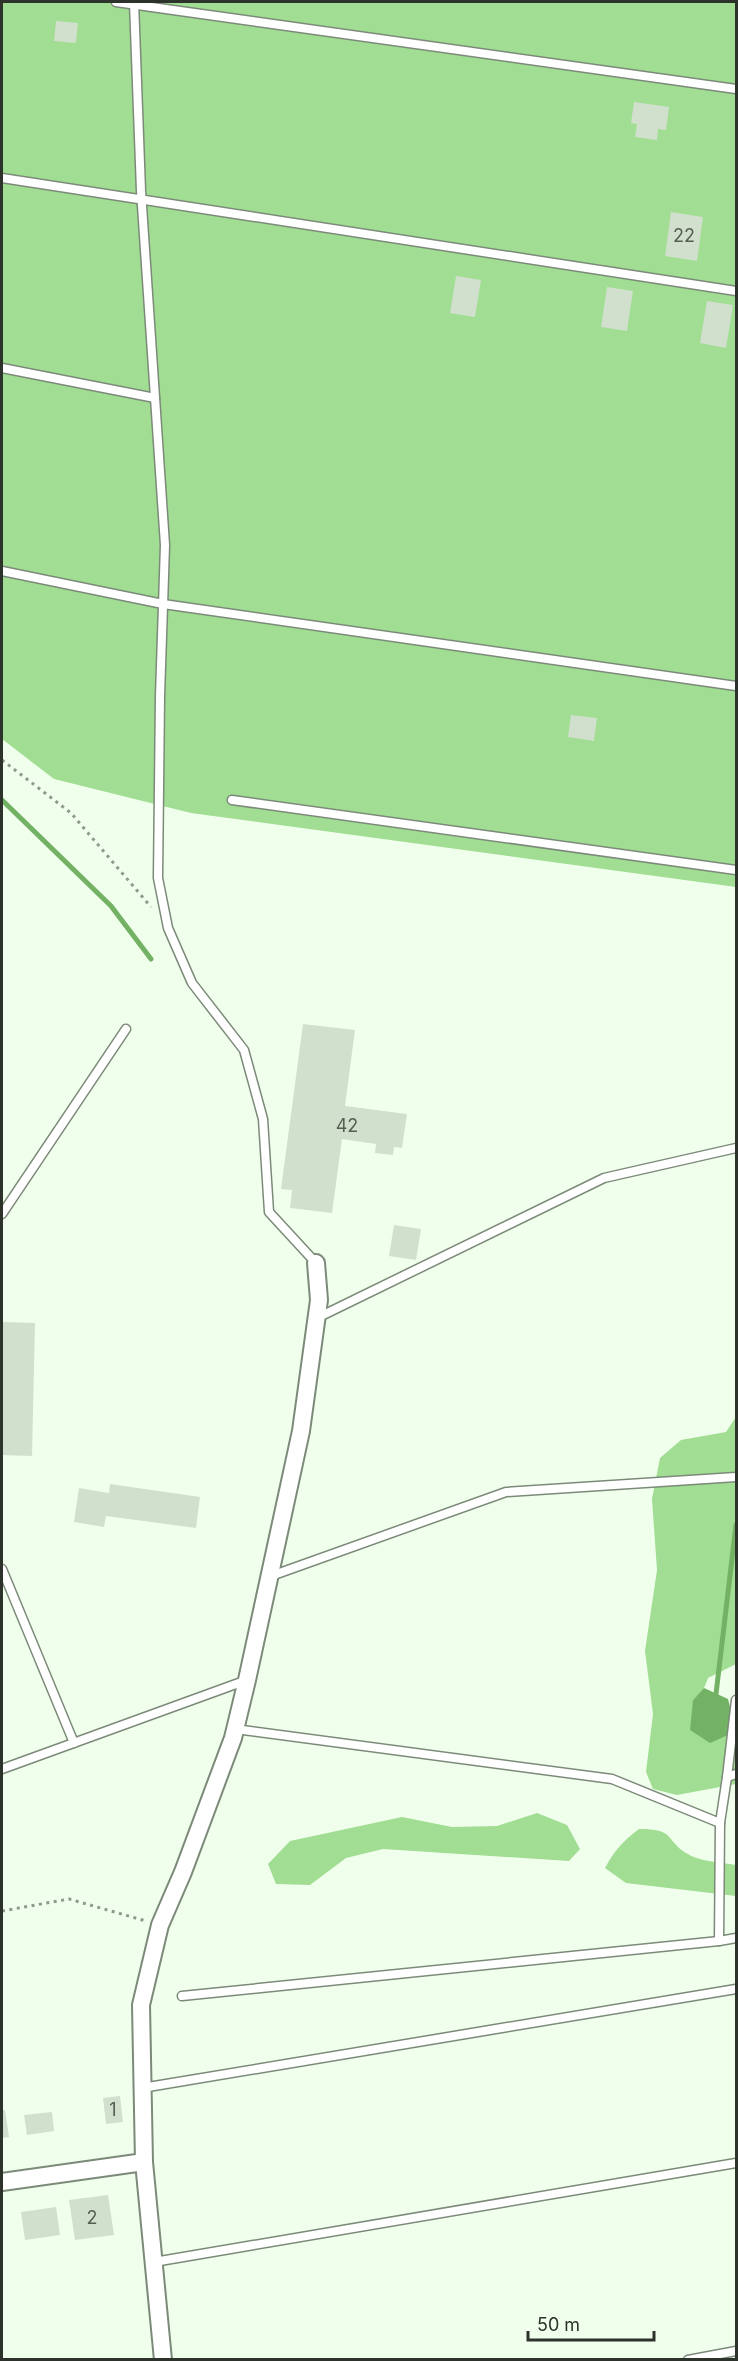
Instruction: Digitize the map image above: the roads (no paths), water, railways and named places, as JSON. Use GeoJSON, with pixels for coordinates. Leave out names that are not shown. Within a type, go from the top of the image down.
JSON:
{"type":"FeatureCollection","features":[{"type":"Feature","properties":{"kind":"street"},"geometry":{"type":"LineString","coordinates":[[163,2360],[144,2162],[141,2005],[160,1925],[183,1872],[235,1729],[247,1680],[301,1431],[318,1300],[316,1263]]}},
{"type":"Feature","properties":{"kind":"street"},"geometry":{"type":"LineString","coordinates":[[2,2182],[144,2162]]}},
{"type":"Feature","properties":{"kind":"lane"},"geometry":{"type":"LineString","coordinates":[[116,2],[736,89]]}},
{"type":"Feature","properties":{"kind":"lane"},"geometry":{"type":"LineString","coordinates":[[134,3],[142,199],[165,545],[158,878],[168,928],[192,983],[244,1050],[263,1119],[268,1212],[316,1263]]}},
{"type":"Feature","properties":{"kind":"lane"},"geometry":{"type":"LineString","coordinates":[[2,178],[736,291]]}},
{"type":"Feature","properties":{"kind":"lane"},"geometry":{"type":"LineString","coordinates":[[2,368],[155,398]]}},
{"type":"Feature","properties":{"kind":"lane"},"geometry":{"type":"LineString","coordinates":[[2,571],[163,604],[736,686]]}},
{"type":"Feature","properties":{"kind":"lane"},"geometry":{"type":"LineString","coordinates":[[232,800],[736,870]]}},
{"type":"Feature","properties":{"kind":"lane"},"geometry":{"type":"LineString","coordinates":[[2,1214],[126,1029]]}},
{"type":"Feature","properties":{"kind":"lane"},"geometry":{"type":"LineString","coordinates":[[316,1318],[604,1178],[736,1148]]}},
{"type":"Feature","properties":{"kind":"lane"},"geometry":{"type":"LineString","coordinates":[[271,1576],[506,1492],[736,1477]]}},
{"type":"Feature","properties":{"kind":"lane"},"geometry":{"type":"LineString","coordinates":[[2,1569],[74,1743]]}},
{"type":"Feature","properties":{"kind":"lane"},"geometry":{"type":"LineString","coordinates":[[2,1769],[247,1680]]}},
{"type":"Feature","properties":{"kind":"lane"},"geometry":{"type":"LineString","coordinates":[[719,1941],[720,1823],[736,1700]]}},
{"type":"Feature","properties":{"kind":"lane"},"geometry":{"type":"LineString","coordinates":[[235,1729],[612,1779],[720,1823]]}},
{"type":"Feature","properties":{"kind":"lane"},"geometry":{"type":"LineString","coordinates":[[727,1777],[736,1774]]}},
{"type":"Feature","properties":{"kind":"lane"},"geometry":{"type":"LineString","coordinates":[[182,1996],[736,1938]]}},
{"type":"Feature","properties":{"kind":"lane"},"geometry":{"type":"LineString","coordinates":[[142,2088],[736,1989]]}},
{"type":"Feature","properties":{"kind":"lane"},"geometry":{"type":"LineString","coordinates":[[154,2262],[736,2163]]}},
{"type":"Feature","properties":{"kind":"lane"},"geometry":{"type":"LineString","coordinates":[[688,2360],[736,2351]]}},
{"type":"Feature","properties":{"kind":"waterway"},"geometry":{"type":"LineString","coordinates":[[2,800],[111,906],[151,959]]}},
{"type":"Feature","properties":{"kind":"waterway"},"geometry":{"type":"LineString","coordinates":[[716,1694],[736,1525]]}}]}
